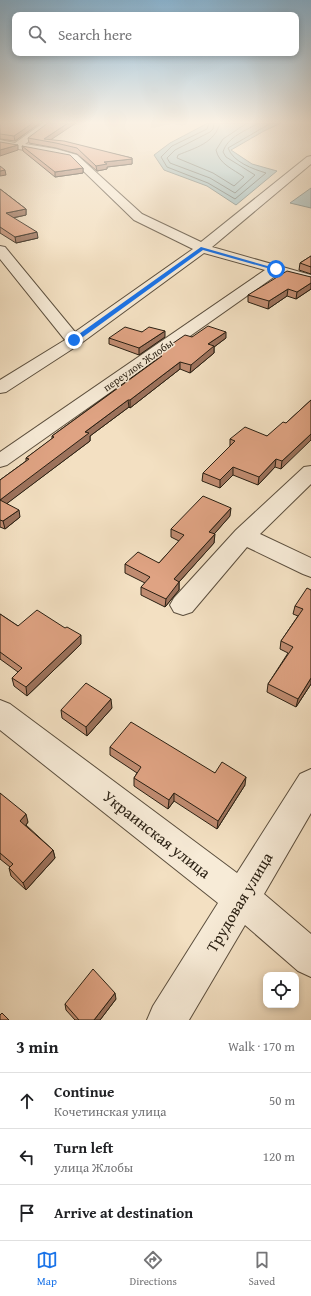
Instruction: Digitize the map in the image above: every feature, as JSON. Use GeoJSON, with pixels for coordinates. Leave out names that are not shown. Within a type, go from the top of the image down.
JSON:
{"type":"FeatureCollection","features":[{"type":"Feature","properties":{"kind":"street"},"geometry":{"type":"LineString","coordinates":[[89,171],[138,217],[202,248],[311,279]]}},
{"type":"Feature","properties":{"kind":"street"},"geometry":{"type":"LineString","coordinates":[[0,388],[74,340],[202,248],[297,171]]}},
{"type":"Feature","properties":{"kind":"street"},"geometry":{"type":"LineString","coordinates":[[0,250],[74,340]]}},
{"type":"Feature","properties":{"kind":"street","name":"переулок Жлобы"},"geometry":{"type":"LineString","coordinates":[[0,461],[276,269]]}},
{"type":"Feature","properties":{"kind":"street"},"geometry":{"type":"LineString","coordinates":[[183,605],[244,536],[311,472]]}},
{"type":"Feature","properties":{"kind":"street"},"geometry":{"type":"LineString","coordinates":[[244,536],[311,568]]}},
{"type":"Feature","properties":{"kind":"street","name":"Украинская улица"},"geometry":{"type":"LineString","coordinates":[[0,713],[241,898],[311,958]]}},
{"type":"Feature","properties":{"kind":"street","name":"Трудовая улица"},"geometry":{"type":"LineString","coordinates":[[167,1020],[311,784]]}},
{"type":"Feature","properties":{"kind":"water"},"geometry":{"type":"Polygon","coordinates":[[[166,171],[277,171],[236,205],[207,186],[166,171]]]}},
{"type":"Feature","properties":{"kind":"water"},"geometry":{"type":"Polygon","coordinates":[[[311,188],[311,208],[290,203],[311,188]]]}},
{"type":"Feature","properties":{"kind":"building"},"geometry":{"type":"Polygon","coordinates":[[[0,189],[26,209],[6,213],[37,232],[15,237],[0,227],[0,189]]]}},
{"type":"Feature","properties":{"kind":"building"},"geometry":{"type":"Polygon","coordinates":[[[311,256],[311,267],[300,263],[311,256]]]}},
{"type":"Feature","properties":{"kind":"building"},"geometry":{"type":"Polygon","coordinates":[[[287,271],[311,277],[311,283],[297,292],[288,289],[269,301],[248,295],[287,271]]]}},
{"type":"Feature","properties":{"kind":"building"},"geometry":{"type":"Polygon","coordinates":[[[208,326],[226,332],[208,344],[214,346],[191,365],[180,362],[85,432],[89,433],[0,500],[0,480],[29,459],[26,458],[54,437],[52,436],[162,356],[157,354],[185,335],[192,337],[208,326]]]}},
{"type":"Feature","properties":{"kind":"building"},"geometry":{"type":"Polygon","coordinates":[[[125,327],[142,332],[149,327],[165,331],[139,348],[109,338],[125,327]]]}},
{"type":"Feature","properties":{"kind":"building"},"geometry":{"type":"Polygon","coordinates":[[[311,400],[311,434],[282,461],[276,459],[259,477],[233,467],[220,480],[203,473],[235,441],[230,439],[245,427],[267,436],[283,422],[286,423],[311,400]]]}},
{"type":"Feature","properties":{"kind":"building"},"geometry":{"type":"Polygon","coordinates":[[[203,496],[231,508],[209,532],[215,534],[174,579],[179,582],[166,599],[141,587],[150,577],[125,564],[138,552],[159,563],[184,535],[171,529],[203,496]]]}},
{"type":"Feature","properties":{"kind":"building"},"geometry":{"type":"Polygon","coordinates":[[[0,500],[19,510],[3,521],[0,520],[0,500]]]}},
{"type":"Feature","properties":{"kind":"building"},"geometry":{"type":"Polygon","coordinates":[[[307,588],[311,590],[311,678],[298,699],[268,684],[293,647],[281,641],[303,609],[295,606],[307,588]]]}},
{"type":"Feature","properties":{"kind":"building"},"geometry":{"type":"Polygon","coordinates":[[[37,610],[65,628],[67,627],[81,635],[26,687],[12,678],[22,668],[0,652],[0,614],[18,626],[37,610]]]}},
{"type":"Feature","properties":{"kind":"building"},"geometry":{"type":"Polygon","coordinates":[[[86,683],[111,699],[86,727],[61,710],[86,683]]]}},
{"type":"Feature","properties":{"kind":"building"},"geometry":{"type":"Polygon","coordinates":[[[131,722],[215,773],[222,762],[246,777],[218,821],[174,793],[169,800],[134,778],[141,767],[110,747],[131,722]]]}},
{"type":"Feature","properties":{"kind":"building"},"geometry":{"type":"Polygon","coordinates":[[[0,793],[26,814],[20,821],[53,850],[23,883],[9,868],[13,864],[0,853],[0,793]]]}},
{"type":"Feature","properties":{"kind":"building"},"geometry":{"type":"Polygon","coordinates":[[[93,969],[115,993],[94,1020],[79,1020],[65,1004],[93,969]]]}},
{"type":"Feature","properties":{"kind":"building"},"geometry":{"type":"Polygon","coordinates":[[[2,1013],[9,1020],[0,1020],[0,1015],[2,1013]]]}},
{"type":"Feature","properties":{"kind":"route"},"geometry":{"type":"LineString","coordinates":[[74,340],[202,248],[276,269]]}}]}
